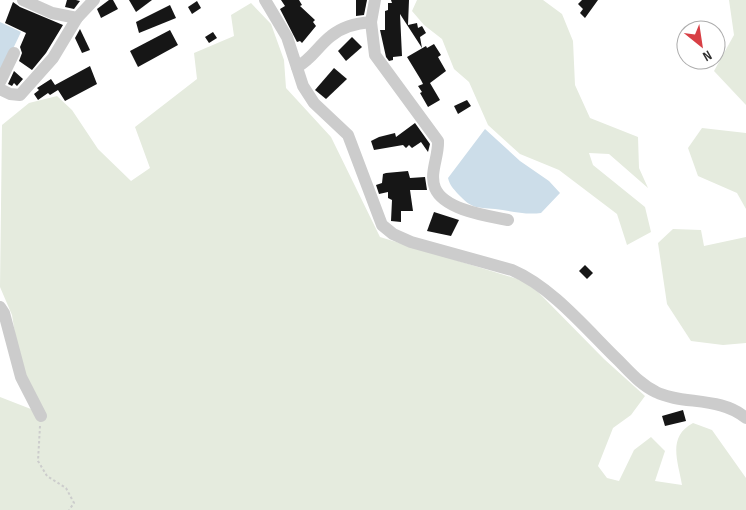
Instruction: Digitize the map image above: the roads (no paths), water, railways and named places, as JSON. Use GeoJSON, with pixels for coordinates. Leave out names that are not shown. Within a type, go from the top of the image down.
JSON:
{"type":"FeatureCollection","features":[{"type":"Feature","properties":{"kind":"street"},"geometry":{"type":"LineString","coordinates":[[23,0],[52,13],[76,18]]}},
{"type":"Feature","properties":{"kind":"street"},"geometry":{"type":"LineString","coordinates":[[0,89],[10,94],[20,95],[53,58],[76,18],[94,0]]}},
{"type":"Feature","properties":{"kind":"street"},"geometry":{"type":"LineString","coordinates":[[265,0],[287,37],[303,86],[314,103],[348,135],[382,225],[393,234],[411,242],[512,270],[526,276],[552,295],[639,381],[657,393],[724,406],[746,418]]}},
{"type":"Feature","properties":{"kind":"street"},"geometry":{"type":"LineString","coordinates":[[375,0],[371,22],[375,55],[438,141],[439,150],[434,166],[435,187],[442,196],[467,212],[508,220]]}},
{"type":"Feature","properties":{"kind":"street"},"geometry":{"type":"LineString","coordinates":[[297,67],[308,62],[331,36],[356,24],[371,22]]}},
{"type":"Feature","properties":{"kind":"street"},"geometry":{"type":"LineString","coordinates":[[0,82],[14,53]]}},
{"type":"Feature","properties":{"kind":"street"},"geometry":{"type":"LineString","coordinates":[[0,306],[4,313],[20,377],[41,416]]}},
{"type":"Feature","properties":{"kind":"water"},"geometry":{"type":"Polygon","coordinates":[[[0,22],[21,32],[0,76],[0,22]]]}},
{"type":"Feature","properties":{"kind":"water"},"geometry":{"type":"Polygon","coordinates":[[[485,129],[520,161],[549,181],[560,193],[541,213],[524,213],[475,206],[463,199],[452,187],[448,178],[485,129]]]}}]}
